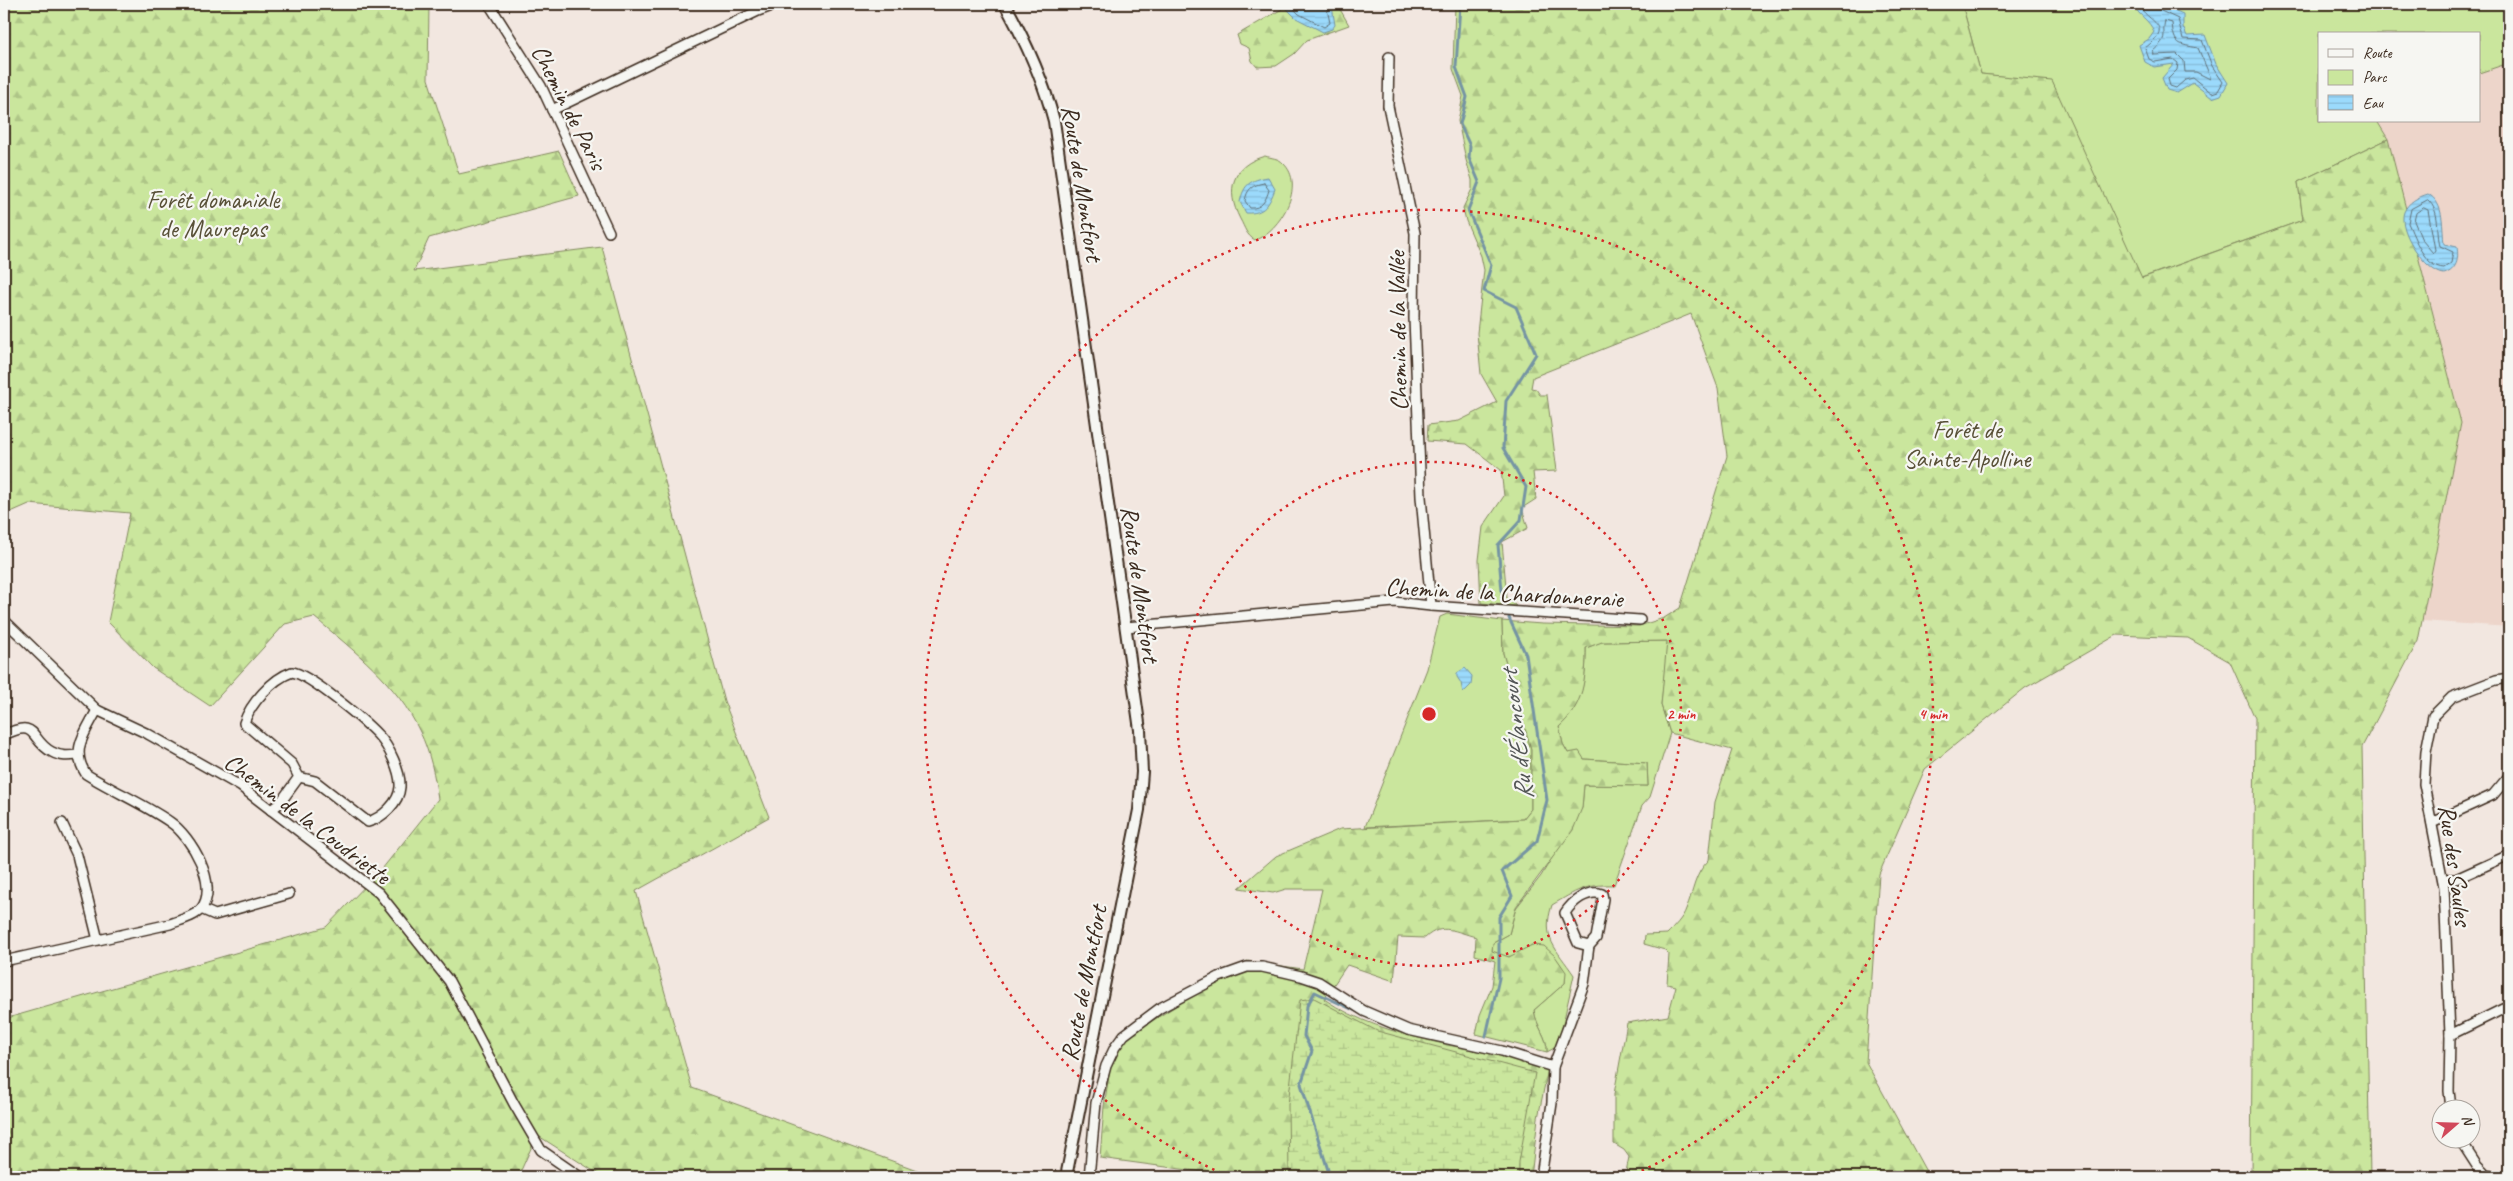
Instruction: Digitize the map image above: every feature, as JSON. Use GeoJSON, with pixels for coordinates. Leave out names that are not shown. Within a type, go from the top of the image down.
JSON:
{"type":"FeatureCollection","features":[{"type":"Feature","properties":{"kind":"street","name":"Chemin de Paris"},"geometry":{"type":"LineString","coordinates":[[490,4],[541,86],[609,232]]}},
{"type":"Feature","properties":{"kind":"street"},"geometry":{"type":"LineString","coordinates":[[552,110],[758,11],[777,4]]}},
{"type":"Feature","properties":{"kind":"street","name":"Route de Montfort"},"geometry":{"type":"LineString","coordinates":[[1006,4],[1026,42],[1044,83],[1054,121],[1140,730],[1142,772],[1139,810],[1066,1177]]}},
{"type":"Feature","properties":{"kind":"street","name":"Chemin de la Vallée"},"geometry":{"type":"LineString","coordinates":[[1389,57],[1388,106],[1416,233],[1414,318],[1421,497],[1432,606]]}},
{"type":"Feature","properties":{"kind":"street","name":"Chemin de la Chardonneraie"},"geometry":{"type":"LineString","coordinates":[[1126,627],[1394,602],[1640,620]]}},
{"type":"Feature","properties":{"kind":"street","name":"Chemin de la Coudriette"},"geometry":{"type":"LineString","coordinates":[[4,620],[97,710],[148,734],[240,786],[379,892],[449,981],[514,1104],[542,1150],[580,1177]]}},
{"type":"Feature","properties":{"kind":"street"},"geometry":{"type":"LineString","coordinates":[[292,672],[299,673],[379,735],[396,767],[400,787],[395,801],[378,819],[368,822],[315,781],[299,777],[292,764],[244,723],[257,701],[283,675],[292,672]]}},
{"type":"Feature","properties":{"kind":"street","name":"Rue des Saules"},"geometry":{"type":"LineString","coordinates":[[2450,1098],[2450,1035],[2443,879],[2424,784],[2426,751],[2432,716],[2452,697],[2496,680],[2509,678]]}},
{"type":"Feature","properties":{"kind":"street"},"geometry":{"type":"LineString","coordinates":[[4,961],[170,924],[191,916],[201,908],[208,895],[206,876],[190,841],[172,822],[86,774],[79,762],[79,747],[97,710]]}},
{"type":"Feature","properties":{"kind":"street"},"geometry":{"type":"LineString","coordinates":[[4,735],[18,728],[32,731],[50,751],[64,756],[79,755]]}},
{"type":"Feature","properties":{"kind":"street"},"geometry":{"type":"LineString","coordinates":[[2432,823],[2493,795],[2509,776]]}},
{"type":"Feature","properties":{"kind":"street"},"geometry":{"type":"LineString","coordinates":[[271,810],[280,803],[299,777]]}},
{"type":"Feature","properties":{"kind":"street"},"geometry":{"type":"LineString","coordinates":[[62,823],[77,855],[98,940]]}},
{"type":"Feature","properties":{"kind":"street"},"geometry":{"type":"LineString","coordinates":[[2443,879],[2456,879],[2509,856]]}},
{"type":"Feature","properties":{"kind":"street"},"geometry":{"type":"LineString","coordinates":[[1541,1177],[1552,1103],[1553,1068],[1584,984],[1590,946],[1596,938],[1602,894],[1596,892],[1590,893],[1571,904],[1565,913],[1578,944],[1590,946]]}},
{"type":"Feature","properties":{"kind":"street"},"geometry":{"type":"LineString","coordinates":[[201,908],[215,915],[289,894]]}},
{"type":"Feature","properties":{"kind":"street"},"geometry":{"type":"LineString","coordinates":[[1089,1177],[1096,1103],[1106,1066],[1120,1041],[1140,1021],[1160,1008],[1204,985],[1247,967],[1262,967],[1301,976],[1336,991],[1364,1012],[1408,1030],[1502,1051],[1553,1068]]}},
{"type":"Feature","properties":{"kind":"street"},"geometry":{"type":"LineString","coordinates":[[2450,1035],[2509,1006]]}},
{"type":"Feature","properties":{"kind":"street"},"geometry":{"type":"LineString","coordinates":[[2465,1148],[2485,1176],[2499,1177]]}},
{"type":"Feature","properties":{"kind":"shaded area"},"geometry":{"type":"Polygon","coordinates":[[[2509,63],[2509,627],[2422,621],[2461,423],[2388,139],[2378,122],[2480,122],[2480,73],[2509,63]]]}},
{"type":"Feature","properties":{"kind":"green space","name":"Forêt domaniale de Maurepas"},"geometry":{"type":"Polygon","coordinates":[[[4,4],[429,4],[428,79],[459,174],[559,151],[579,196],[429,238],[414,271],[602,247],[724,701],[769,817],[636,891],[692,1088],[936,1177],[603,1177],[537,1135],[518,1177],[4,1177],[4,1019],[326,927],[374,879],[438,799],[434,773],[427,748],[411,715],[400,698],[373,669],[314,617],[285,624],[210,706],[153,668],[108,622],[130,513],[29,504],[4,515],[4,4]]]}},
{"type":"Feature","properties":{"kind":"green space"},"geometry":{"type":"Polygon","coordinates":[[[1287,4],[1337,4],[1349,25],[1307,40],[1294,54],[1276,66],[1257,67],[1252,61],[1249,48],[1240,44],[1237,35],[1282,9],[1287,4]]]}},
{"type":"Feature","properties":{"kind":"green space","name":"Forêt de Sainte-Apolline"},"geometry":{"type":"Polygon","coordinates":[[[1455,4],[1962,4],[1981,74],[2052,81],[2142,278],[2303,220],[2298,182],[2388,139],[2461,423],[2418,641],[2362,747],[2370,1177],[2251,1177],[2255,718],[2230,662],[2188,638],[2117,635],[2025,688],[1925,769],[1879,874],[1866,1062],[1929,1177],[1625,1177],[1629,1157],[1624,1150],[1614,1144],[1614,1094],[1627,1023],[1668,1016],[1676,986],[1667,984],[1669,954],[1665,950],[1644,944],[1645,935],[1667,934],[1685,912],[1697,877],[1709,860],[1715,802],[1732,750],[1670,733],[1661,705],[1667,641],[1602,642],[1586,648],[1584,681],[1579,701],[1574,710],[1559,727],[1563,744],[1568,753],[1579,751],[1584,759],[1647,763],[1648,786],[1584,785],[1582,808],[1573,830],[1516,907],[1509,934],[1493,943],[1492,951],[1509,957],[1532,945],[1544,946],[1555,956],[1566,972],[1565,983],[1534,1010],[1546,1042],[1547,1052],[1476,1034],[1480,1015],[1492,986],[1495,961],[1475,955],[1476,937],[1456,931],[1437,930],[1425,938],[1398,937],[1394,981],[1347,965],[1324,999],[1349,1014],[1404,1034],[1548,1069],[1538,1118],[1531,1177],[1240,1177],[1100,1158],[1104,1106],[1114,1045],[1247,961],[1303,969],[1322,889],[1286,889],[1273,893],[1239,888],[1276,856],[1340,829],[1523,819],[1531,809],[1531,749],[1503,653],[1502,621],[1542,624],[1639,626],[1664,618],[1680,608],[1727,456],[1718,388],[1691,314],[1533,377],[1531,388],[1536,389],[1540,395],[1547,395],[1557,471],[1533,472],[1536,499],[1522,508],[1528,528],[1502,542],[1507,598],[1516,606],[1481,603],[1479,560],[1483,527],[1504,496],[1501,470],[1467,444],[1427,441],[1428,425],[1459,421],[1497,402],[1481,374],[1477,333],[1484,270],[1481,256],[1466,221],[1463,208],[1472,189],[1472,180],[1458,121],[1463,96],[1453,69],[1455,4]]]}},
{"type":"Feature","properties":{"kind":"green space"},"geometry":{"type":"Polygon","coordinates":[[[1962,4],[2509,4],[2509,63],[2480,73],[2480,32],[2318,32],[2318,122],[2378,122],[2388,139],[2298,182],[2303,220],[2141,278],[2052,82],[1981,74],[1962,4]]]}},
{"type":"Feature","properties":{"kind":"green space"},"geometry":{"type":"Polygon","coordinates":[[[1265,156],[1281,161],[1290,172],[1292,183],[1291,195],[1281,217],[1273,227],[1255,240],[1248,234],[1235,208],[1233,198],[1234,180],[1245,166],[1265,156]]]}},
{"type":"Feature","properties":{"kind":"green space"},"geometry":{"type":"Polygon","coordinates":[[[1447,614],[1502,621],[1503,653],[1531,749],[1531,809],[1523,819],[1365,827],[1427,669],[1440,617],[1447,614]]]}},
{"type":"Feature","properties":{"kind":"green space"},"geometry":{"type":"Polygon","coordinates":[[[1668,641],[1661,705],[1670,733],[1650,797],[1642,806],[1614,885],[1581,889],[1552,905],[1548,926],[1549,935],[1556,950],[1574,975],[1558,1046],[1547,1052],[1546,1042],[1534,1010],[1565,983],[1563,969],[1560,963],[1551,955],[1532,945],[1512,956],[1504,956],[1492,951],[1493,943],[1509,934],[1516,908],[1541,876],[1582,808],[1584,785],[1648,786],[1647,763],[1584,759],[1568,753],[1563,744],[1559,727],[1567,719],[1578,701],[1584,681],[1586,648],[1601,642],[1668,641]]]}},
{"type":"Feature","properties":{"kind":"green space"},"geometry":{"type":"Polygon","coordinates":[[[1314,998],[1377,1031],[1535,1073],[1519,1162],[1519,1177],[1289,1177],[1288,1105],[1300,1000],[1314,998]]]}},
{"type":"Feature","properties":{"kind":"water"},"geometry":{"type":"Polygon","coordinates":[[[1282,4],[1327,4],[1332,6],[1335,25],[1332,29],[1323,32],[1296,18],[1282,4]]]}},
{"type":"Feature","properties":{"kind":"water"},"geometry":{"type":"Polygon","coordinates":[[[2133,4],[2160,4],[2183,14],[2183,27],[2187,36],[2205,35],[2216,64],[2228,83],[2221,95],[2212,98],[2193,83],[2177,93],[2167,90],[2162,78],[2174,64],[2154,67],[2145,62],[2139,45],[2149,39],[2154,32],[2150,24],[2133,4]]]}},
{"type":"Feature","properties":{"kind":"water"},"geometry":{"type":"Polygon","coordinates":[[[1268,177],[1275,189],[1268,204],[1262,210],[1246,213],[1240,202],[1246,187],[1252,181],[1268,177]]]}},
{"type":"Feature","properties":{"kind":"water"},"geometry":{"type":"Polygon","coordinates":[[[2428,194],[2437,203],[2442,216],[2444,244],[2457,247],[2458,256],[2456,264],[2452,270],[2444,274],[2437,272],[2429,266],[2415,249],[2409,239],[2403,220],[2404,212],[2408,205],[2428,194]]]}},
{"type":"Feature","properties":{"kind":"water"},"geometry":{"type":"Polygon","coordinates":[[[1465,668],[1472,676],[1471,685],[1463,693],[1457,673],[1465,668]]]}},
{"type":"Feature","properties":{"kind":"waterway","name":"Ru d'Élancourt"},"geometry":{"type":"LineString","coordinates":[[1460,4],[1456,67],[1467,97],[1460,124],[1470,146],[1469,158],[1479,182],[1468,210],[1491,265],[1484,291],[1516,307],[1536,354],[1506,401],[1503,448],[1526,487],[1521,520],[1498,545],[1503,602]]}},
{"type":"Feature","properties":{"kind":"waterway","name":"Ru d'Élancourt"},"geometry":{"type":"LineString","coordinates":[[1486,1036],[1499,978],[1499,917],[1512,896],[1502,871],[1537,841],[1547,800],[1526,655],[1509,618]]}},
{"type":"Feature","properties":{"kind":"waterway","name":"Ru d'Élancourt"},"geometry":{"type":"LineString","coordinates":[[1326,1177],[1328,1170],[1301,1084],[1312,1051],[1304,1036],[1307,1006],[1315,992],[1360,1013]]}},
{"type":"Feature","properties":{"kind":"waterway","name":"Ru d'Élancourt"},"geometry":{"type":"LineString","coordinates":[[1386,1025],[1401,1031]]}}]}
